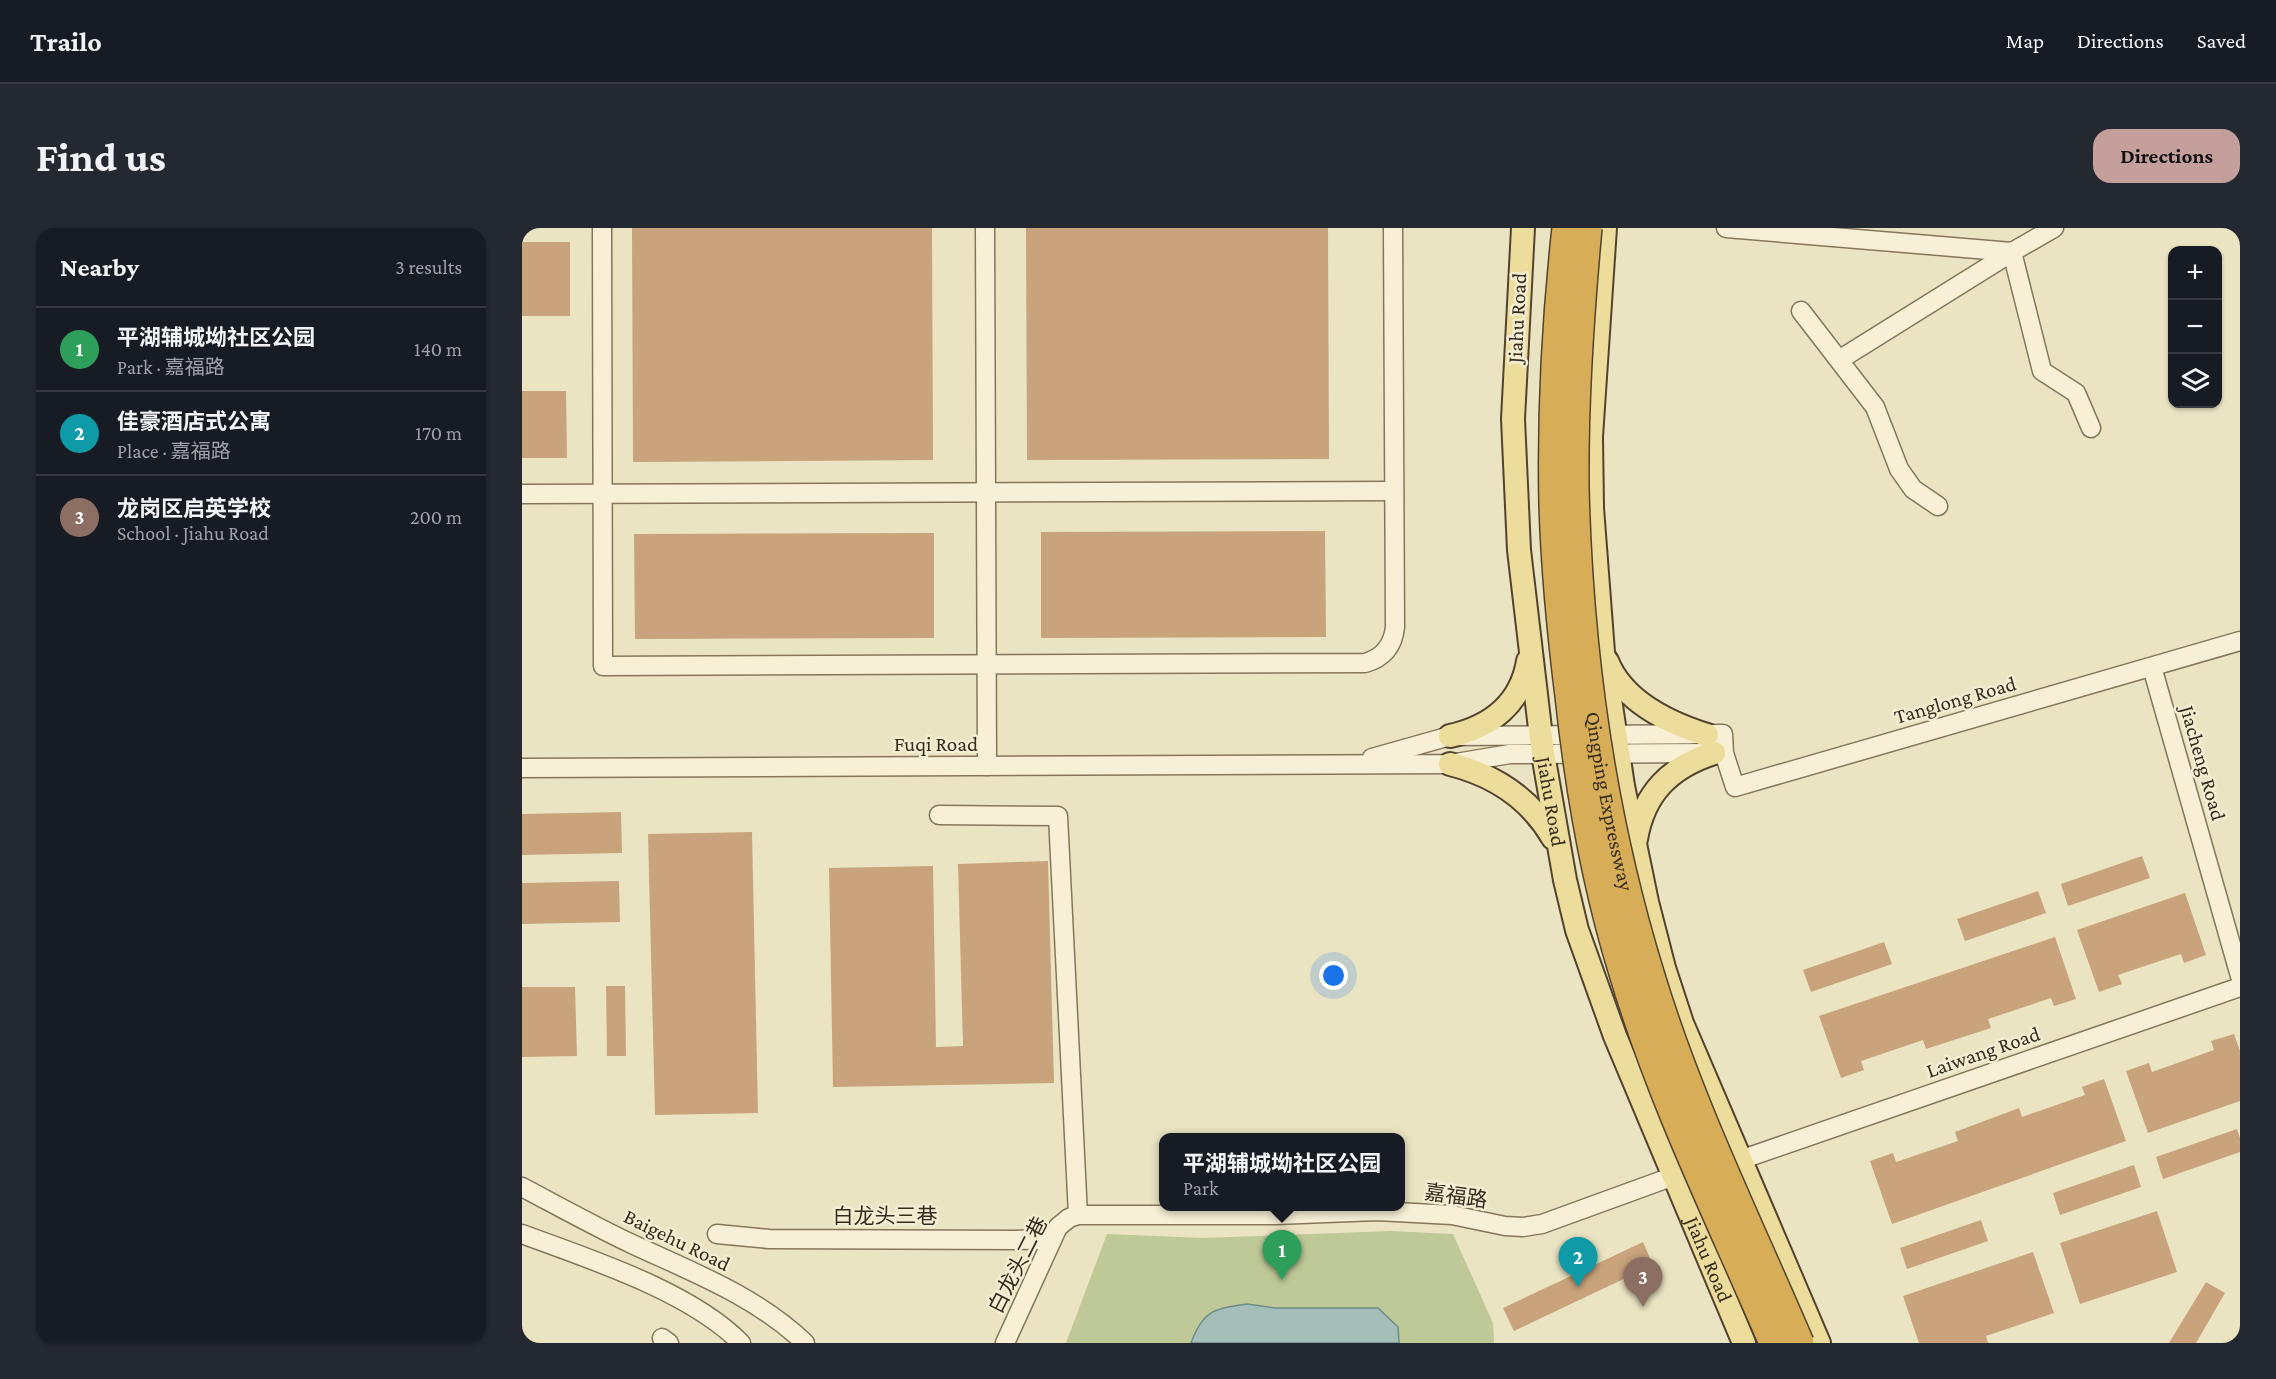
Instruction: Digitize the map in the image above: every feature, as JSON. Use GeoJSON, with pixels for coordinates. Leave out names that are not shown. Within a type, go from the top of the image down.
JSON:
{"type":"FeatureCollection","features":[{"type":"Feature","properties":{"kind":"highway","name":"Qingping Expressway"},"geometry":{"type":"LineString","coordinates":[[1566,228],[1555,391],[1553,507],[1562,635],[1580,785],[1591,848],[1623,975],[1648,1047],[1677,1121],[1773,1343]]}},
{"type":"Feature","properties":{"kind":"highway","name":"Qingping Expressway"},"geometry":{"type":"LineString","coordinates":[[1588,228],[1578,363],[1575,486],[1586,650],[1604,783],[1631,908],[1673,1044],[1800,1343]]}},
{"type":"Feature","properties":{"kind":"main road","name":"Jiahu Road"},"geometry":{"type":"LineString","coordinates":[[1523,228],[1515,370],[1514,462],[1519,550],[1529,648],[1559,850],[1577,930],[1595,982],[1744,1343]]}},
{"type":"Feature","properties":{"kind":"main road"},"geometry":{"type":"LineString","coordinates":[[1605,228],[1591,437],[1592,508],[1603,652],[1635,847],[1653,924],[1682,1023],[1819,1343]]}},
{"type":"Feature","properties":{"kind":"main road"},"geometry":{"type":"LineString","coordinates":[[1450,736],[1482,727],[1506,706],[1523,679],[1529,648]]}},
{"type":"Feature","properties":{"kind":"main road"},"geometry":{"type":"LineString","coordinates":[[1603,652],[1619,681],[1641,702],[1670,721],[1717,744]]}},
{"type":"Feature","properties":{"kind":"main road"},"geometry":{"type":"LineString","coordinates":[[1635,847],[1642,814],[1658,787],[1682,765],[1717,744]]}},
{"type":"Feature","properties":{"kind":"main road"},"geometry":{"type":"LineString","coordinates":[[1450,764],[1484,774],[1514,792],[1539,817],[1559,850]]}},
{"type":"Feature","properties":{"kind":"street"},"geometry":{"type":"LineString","coordinates":[[602,228],[603,666],[1365,663],[1373,661],[1391,644],[1395,627],[1393,228]]}},
{"type":"Feature","properties":{"kind":"street"},"geometry":{"type":"LineString","coordinates":[[985,228],[987,766]]}},
{"type":"Feature","properties":{"kind":"street"},"geometry":{"type":"LineString","coordinates":[[1725,228],[1888,235],[2012,252]]}},
{"type":"Feature","properties":{"kind":"street"},"geometry":{"type":"LineString","coordinates":[[1839,360],[2054,228]]}},
{"type":"Feature","properties":{"kind":"street"},"geometry":{"type":"LineString","coordinates":[[2012,252],[2042,371],[2076,393],[2091,428]]}},
{"type":"Feature","properties":{"kind":"street"},"geometry":{"type":"LineString","coordinates":[[1801,311],[1875,407],[1899,469],[1913,489],[1938,506]]}},
{"type":"Feature","properties":{"kind":"street"},"geometry":{"type":"LineString","coordinates":[[522,494],[1394,491]]}},
{"type":"Feature","properties":{"kind":"street","name":"Tanglong Road"},"geometry":{"type":"LineString","coordinates":[[1717,744],[1735,786],[2240,641]]}},
{"type":"Feature","properties":{"kind":"street","name":"Jiacheng Road"},"geometry":{"type":"LineString","coordinates":[[2152,667],[2240,976]]}},
{"type":"Feature","properties":{"kind":"street"},"geometry":{"type":"LineString","coordinates":[[1350,765],[1450,736],[1542,745],[1717,744]]}},
{"type":"Feature","properties":{"kind":"street","name":"Fuqi Road"},"geometry":{"type":"LineString","coordinates":[[522,768],[1450,764],[1510,754],[1542,745]]}},
{"type":"Feature","properties":{"kind":"street"},"geometry":{"type":"LineString","coordinates":[[939,815],[1058,816],[1078,1215]]}},
{"type":"Feature","properties":{"kind":"street","name":"Laiwang Road"},"geometry":{"type":"LineString","coordinates":[[1740,1160],[2240,987]]}},
{"type":"Feature","properties":{"kind":"street","name":"嘉福路"},"geometry":{"type":"LineString","coordinates":[[1078,1215],[1276,1215],[1377,1211],[1452,1215],[1488,1224],[1523,1227],[1542,1224],[1674,1176]]}},
{"type":"Feature","properties":{"kind":"street","name":"Baigehu Road"},"geometry":{"type":"LineString","coordinates":[[522,1187],[620,1238],[736,1293],[767,1312],[805,1343]]}},
{"type":"Feature","properties":{"kind":"street","name":"白龙头二巷"},"geometry":{"type":"LineString","coordinates":[[1005,1343],[1052,1240],[1063,1221],[1078,1215]]}},
{"type":"Feature","properties":{"kind":"street"},"geometry":{"type":"LineString","coordinates":[[522,1234],[655,1287],[716,1322],[741,1343]]}},
{"type":"Feature","properties":{"kind":"street","name":"白龙头三巷"},"geometry":{"type":"LineString","coordinates":[[717,1234],[769,1239],[1052,1240]]}},
{"type":"Feature","properties":{"kind":"green space"},"geometry":{"type":"Polygon","coordinates":[[[1391,1231],[1453,1234],[1493,1323],[1494,1343],[1066,1343],[1107,1234],[1203,1238],[1391,1231]]]}},
{"type":"Feature","properties":{"kind":"water"},"geometry":{"type":"Polygon","coordinates":[[[1247,1304],[1275,1308],[1378,1308],[1398,1327],[1399,1343],[1191,1343],[1205,1317],[1218,1310],[1247,1304]]]}},
{"type":"Feature","properties":{"kind":"building"},"geometry":{"type":"Polygon","coordinates":[[[632,228],[932,228],[933,460],[633,462],[632,228]]]}},
{"type":"Feature","properties":{"kind":"building"},"geometry":{"type":"Polygon","coordinates":[[[1026,228],[1328,228],[1329,459],[1027,460],[1026,228]]]}},
{"type":"Feature","properties":{"kind":"building"},"geometry":{"type":"Polygon","coordinates":[[[522,242],[570,242],[570,316],[522,316],[522,242]]]}},
{"type":"Feature","properties":{"kind":"building"},"geometry":{"type":"Polygon","coordinates":[[[522,391],[566,391],[567,458],[522,458],[522,391]]]}},
{"type":"Feature","properties":{"kind":"building"},"geometry":{"type":"Polygon","coordinates":[[[1325,531],[1326,637],[1041,638],[1041,532],[1325,531]]]}},
{"type":"Feature","properties":{"kind":"building"},"geometry":{"type":"Polygon","coordinates":[[[934,533],[934,638],[635,639],[634,534],[934,533]]]}},
{"type":"Feature","properties":{"kind":"building"},"geometry":{"type":"Polygon","coordinates":[[[621,812],[622,853],[522,855],[522,814],[621,812]]]}},
{"type":"Feature","properties":{"kind":"building"},"geometry":{"type":"Polygon","coordinates":[[[752,832],[758,1113],[655,1115],[648,834],[752,832]]]}},
{"type":"Feature","properties":{"kind":"building"},"geometry":{"type":"Polygon","coordinates":[[[2142,856],[2150,878],[2068,906],[2061,884],[2142,856]]]}},
{"type":"Feature","properties":{"kind":"building"},"geometry":{"type":"Polygon","coordinates":[[[1048,861],[1054,1083],[833,1087],[829,868],[933,866],[936,1047],[963,1046],[958,864],[1048,861]]]}},
{"type":"Feature","properties":{"kind":"building"},"geometry":{"type":"Polygon","coordinates":[[[619,881],[620,922],[522,924],[522,883],[619,881]]]}},
{"type":"Feature","properties":{"kind":"building"},"geometry":{"type":"Polygon","coordinates":[[[2038,891],[2046,913],[1965,941],[1957,919],[2038,891]]]}},
{"type":"Feature","properties":{"kind":"building"},"geometry":{"type":"Polygon","coordinates":[[[2185,893],[2206,955],[2184,963],[2181,954],[2118,975],[2122,984],[2099,992],[2077,930],[2185,893]]]}},
{"type":"Feature","properties":{"kind":"building"},"geometry":{"type":"Polygon","coordinates":[[[2055,937],[2076,999],[2054,1006],[2051,998],[1988,1019],[1991,1028],[1926,1049],[1923,1040],[1861,1061],[1864,1070],[1841,1078],[1819,1016],[2055,937]]]}},
{"type":"Feature","properties":{"kind":"building"},"geometry":{"type":"Polygon","coordinates":[[[1884,942],[1892,964],[1811,992],[1803,970],[1884,942]]]}},
{"type":"Feature","properties":{"kind":"building"},"geometry":{"type":"Polygon","coordinates":[[[606,986],[625,986],[626,1056],[607,1056],[606,986]]]}},
{"type":"Feature","properties":{"kind":"building"},"geometry":{"type":"Polygon","coordinates":[[[522,987],[575,987],[577,1056],[522,1057],[522,987]]]}},
{"type":"Feature","properties":{"kind":"building"},"geometry":{"type":"Polygon","coordinates":[[[2234,1034],[2240,1051],[2240,1101],[2148,1133],[2126,1071],[2149,1063],[2152,1072],[2214,1050],[2211,1041],[2234,1034]]]}},
{"type":"Feature","properties":{"kind":"building"},"geometry":{"type":"Polygon","coordinates":[[[2104,1079],[2126,1141],[1892,1224],[1870,1161],[1893,1153],[1896,1162],[1958,1141],[1955,1132],[2019,1108],[2022,1117],[2085,1095],[2082,1087],[2104,1079]]]}},
{"type":"Feature","properties":{"kind":"building"},"geometry":{"type":"Polygon","coordinates":[[[2237,1129],[2240,1138],[2240,1152],[2163,1179],[2156,1157],[2237,1129]]]}},
{"type":"Feature","properties":{"kind":"building"},"geometry":{"type":"Polygon","coordinates":[[[2134,1165],[2141,1187],[2060,1215],[2053,1193],[2134,1165]]]}},
{"type":"Feature","properties":{"kind":"building"},"geometry":{"type":"Polygon","coordinates":[[[2157,1211],[2177,1272],[2080,1304],[2060,1243],[2157,1211]]]}},
{"type":"Feature","properties":{"kind":"building"},"geometry":{"type":"Polygon","coordinates":[[[1981,1220],[1988,1241],[1907,1269],[1900,1248],[1981,1220]]]}},
{"type":"Feature","properties":{"kind":"building"},"geometry":{"type":"Polygon","coordinates":[[[1643,1242],[1653,1265],[1514,1331],[1503,1308],[1643,1242]]]}},
{"type":"Feature","properties":{"kind":"building"},"geometry":{"type":"Polygon","coordinates":[[[2033,1252],[2054,1313],[1986,1336],[1988,1343],[1919,1343],[1903,1296],[2033,1252]]]}},
{"type":"Feature","properties":{"kind":"building"},"geometry":{"type":"Polygon","coordinates":[[[2206,1282],[2225,1293],[2196,1343],[2169,1343],[2206,1282]]]}},
{"type":"Feature","properties":{"kind":"place","name":"平湖辅城坳社区公园"},"geometry":{"type":"Point","coordinates":[1282,1280]}},
{"type":"Feature","properties":{"kind":"place","name":"佳豪酒店式公寓"},"geometry":{"type":"Point","coordinates":[1578,1287]}},
{"type":"Feature","properties":{"kind":"place","name":"龙岗区启英学校"},"geometry":{"type":"Point","coordinates":[1643,1307]}}]}
